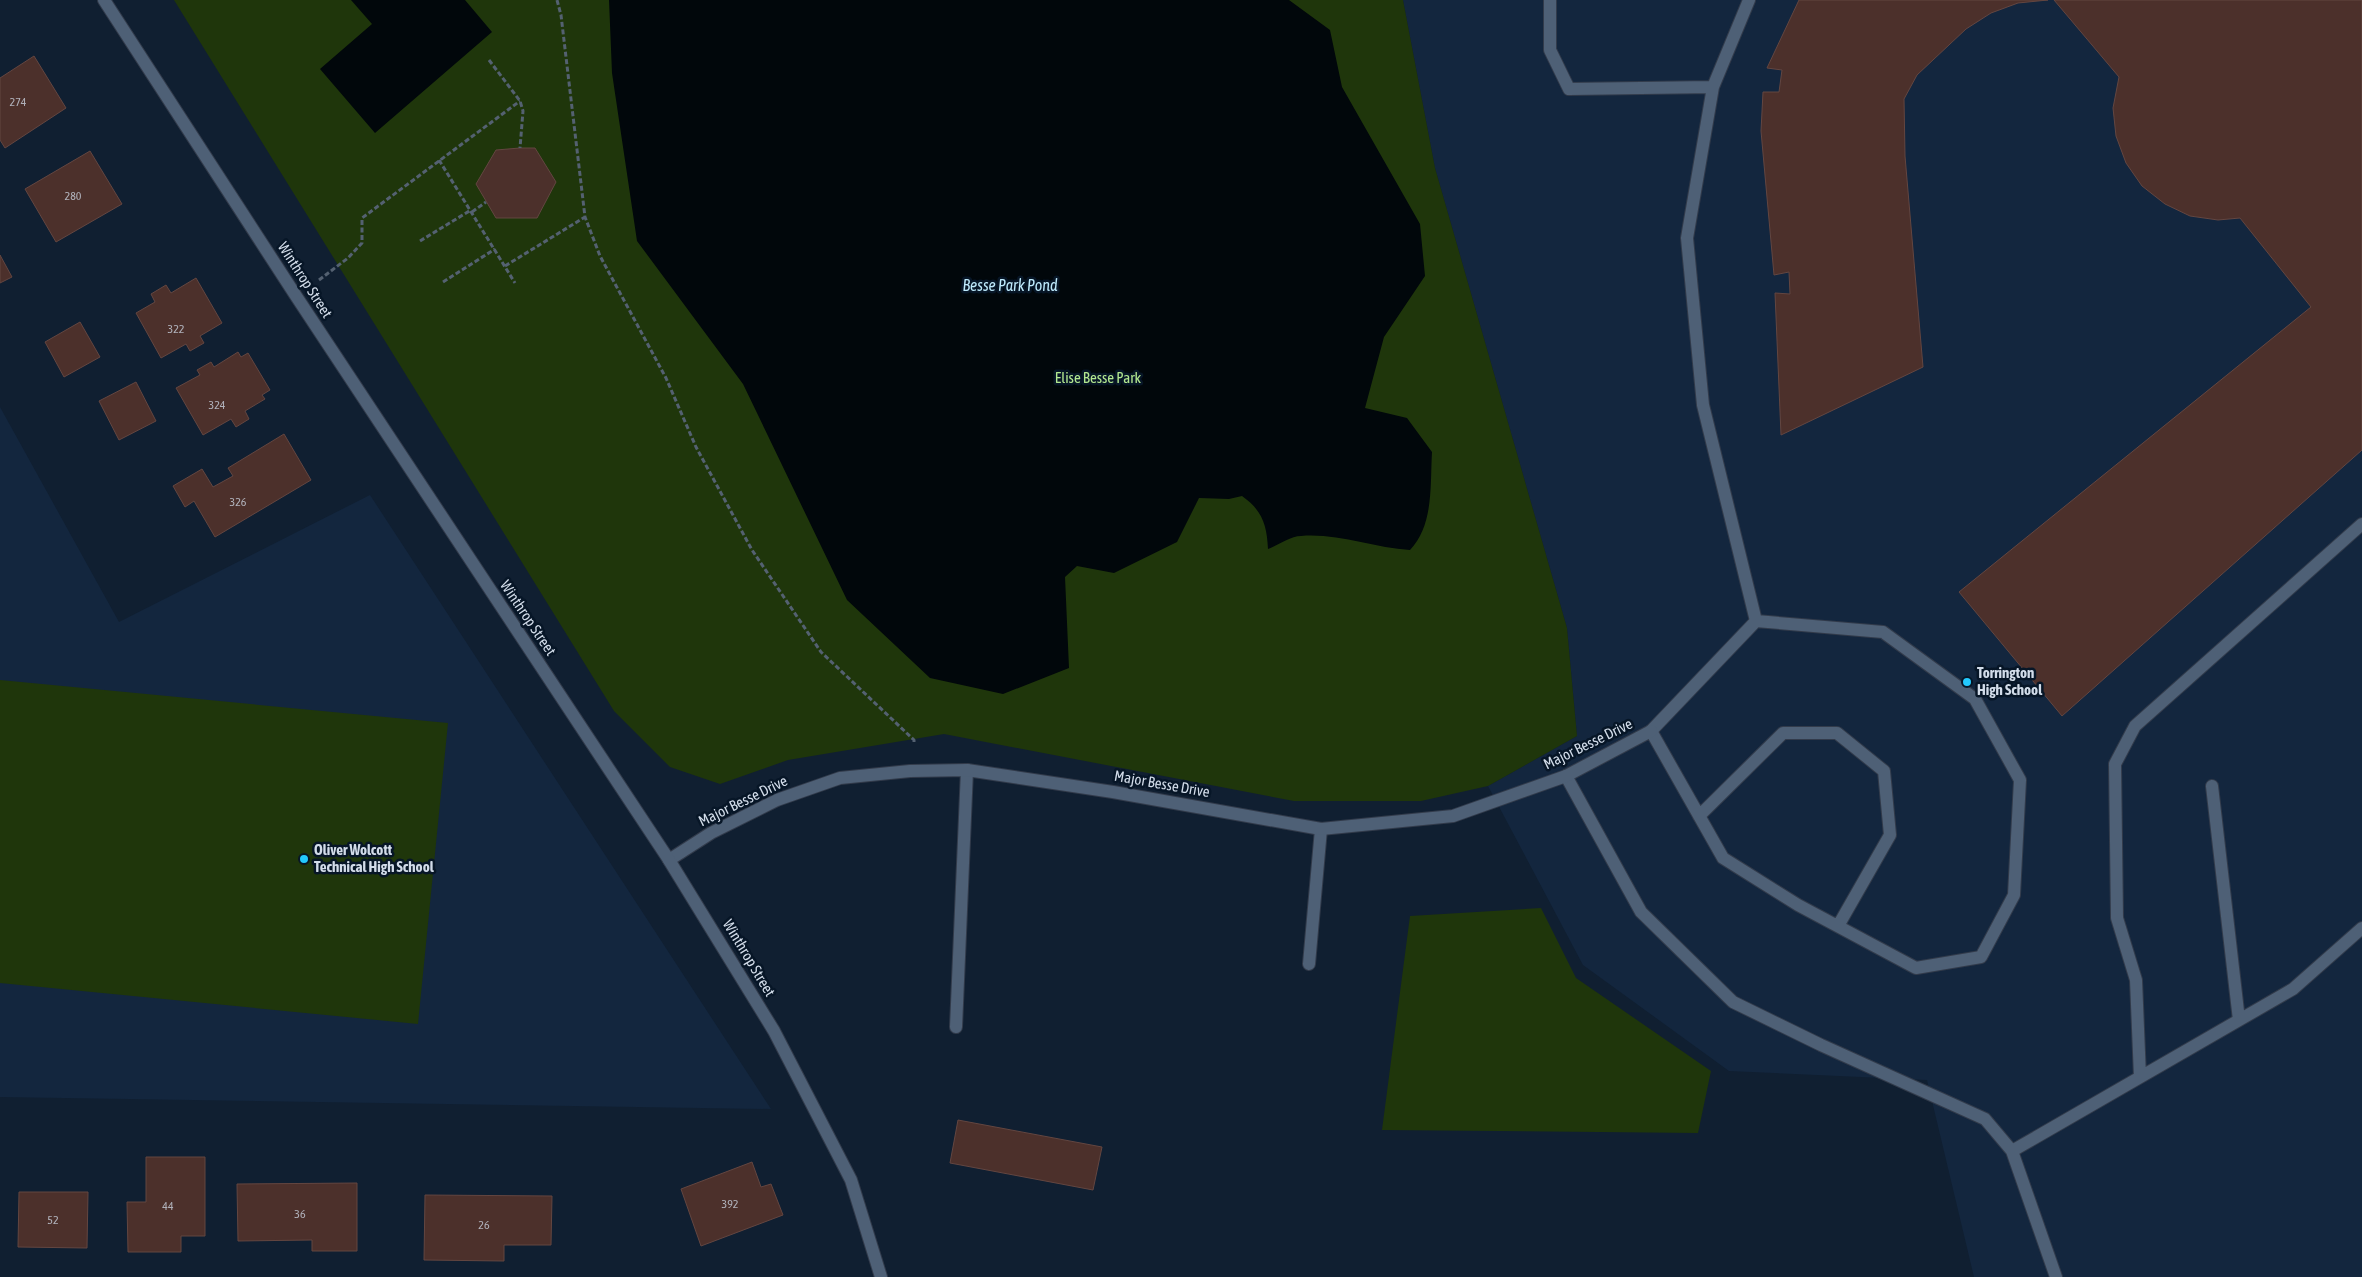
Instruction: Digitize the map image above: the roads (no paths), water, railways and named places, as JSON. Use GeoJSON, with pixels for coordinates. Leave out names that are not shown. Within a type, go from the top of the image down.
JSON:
{"type":"FeatureCollection","features":[{"type":"Feature","properties":{"kind":"street","name":"Winthrop Street"},"geometry":{"type":"LineString","coordinates":[[104,0],[296,296],[669,860],[774,1031],[851,1180],[881,1277]]}},
{"type":"Feature","properties":{"kind":"street"},"geometry":{"type":"LineString","coordinates":[[1550,0],[1550,50],[1569,89],[1713,86]]}},
{"type":"Feature","properties":{"kind":"street"},"geometry":{"type":"LineString","coordinates":[[1651,731],[1723,858],[1798,905],[1916,968],[1981,957],[2014,895],[2020,780],[1975,699],[1883,632],[1756,621],[1702,405],[1687,238],[1713,86],[1749,0]]}},
{"type":"Feature","properties":{"kind":"street"},"geometry":{"type":"LineString","coordinates":[[2140,1077],[2136,980],[2118,918],[2115,764],[2135,726],[2362,524]]}},
{"type":"Feature","properties":{"kind":"street","name":"Major Besse Drive"},"geometry":{"type":"LineString","coordinates":[[669,860],[711,833],[777,800],[840,778],[910,771],[967,770],[1113,792],[1321,829],[1453,816],[1566,776],[1651,731],[1756,621]]}},
{"type":"Feature","properties":{"kind":"street"},"geometry":{"type":"LineString","coordinates":[[1699,816],[1783,733],[1837,733],[1884,771],[1890,835],[1838,926]]}},
{"type":"Feature","properties":{"kind":"street"},"geometry":{"type":"LineString","coordinates":[[956,1027],[967,770]]}},
{"type":"Feature","properties":{"kind":"street"},"geometry":{"type":"LineString","coordinates":[[1566,776],[1641,912],[1733,1002],[1821,1045],[1985,1119],[2012,1151],[2056,1277]]}},
{"type":"Feature","properties":{"kind":"street"},"geometry":{"type":"LineString","coordinates":[[2212,786],[2239,1020]]}},
{"type":"Feature","properties":{"kind":"street"},"geometry":{"type":"LineString","coordinates":[[1309,964],[1321,829]]}},
{"type":"Feature","properties":{"kind":"street"},"geometry":{"type":"LineString","coordinates":[[2012,1151],[2293,989],[2362,928]]}},
{"type":"Feature","properties":{"kind":"water"},"geometry":{"type":"Polygon","coordinates":[[[351,0],[465,0],[492,32],[375,133],[320,69],[372,24],[351,0]]]}},
{"type":"Feature","properties":{"kind":"water","name":"Besse Park Pond"},"geometry":{"type":"Polygon","coordinates":[[[609,0],[1289,0],[1330,30],[1342,87],[1420,224],[1425,276],[1384,337],[1365,408],[1407,418],[1432,452],[1427,517],[1418,540],[1410,550],[1329,537],[1297,536],[1268,549],[1265,525],[1259,513],[1249,501],[1242,496],[1229,499],[1199,498],[1177,542],[1114,573],[1077,566],[1065,577],[1069,668],[1003,694],[930,678],[847,600],[743,384],[637,241],[612,73],[609,0]]]}},
{"type":"Feature","properties":{"kind":"place","name":"Torrington High School"},"geometry":{"type":"Point","coordinates":[1967,682]}},
{"type":"Feature","properties":{"kind":"place","name":"Oliver Wolcott Technical High School"},"geometry":{"type":"Point","coordinates":[304,859]}},
{"type":"Feature","properties":{"kind":"park label","name":"Elise Besse Park"},"geometry":{"type":"Point","coordinates":[1098,378]}}]}
